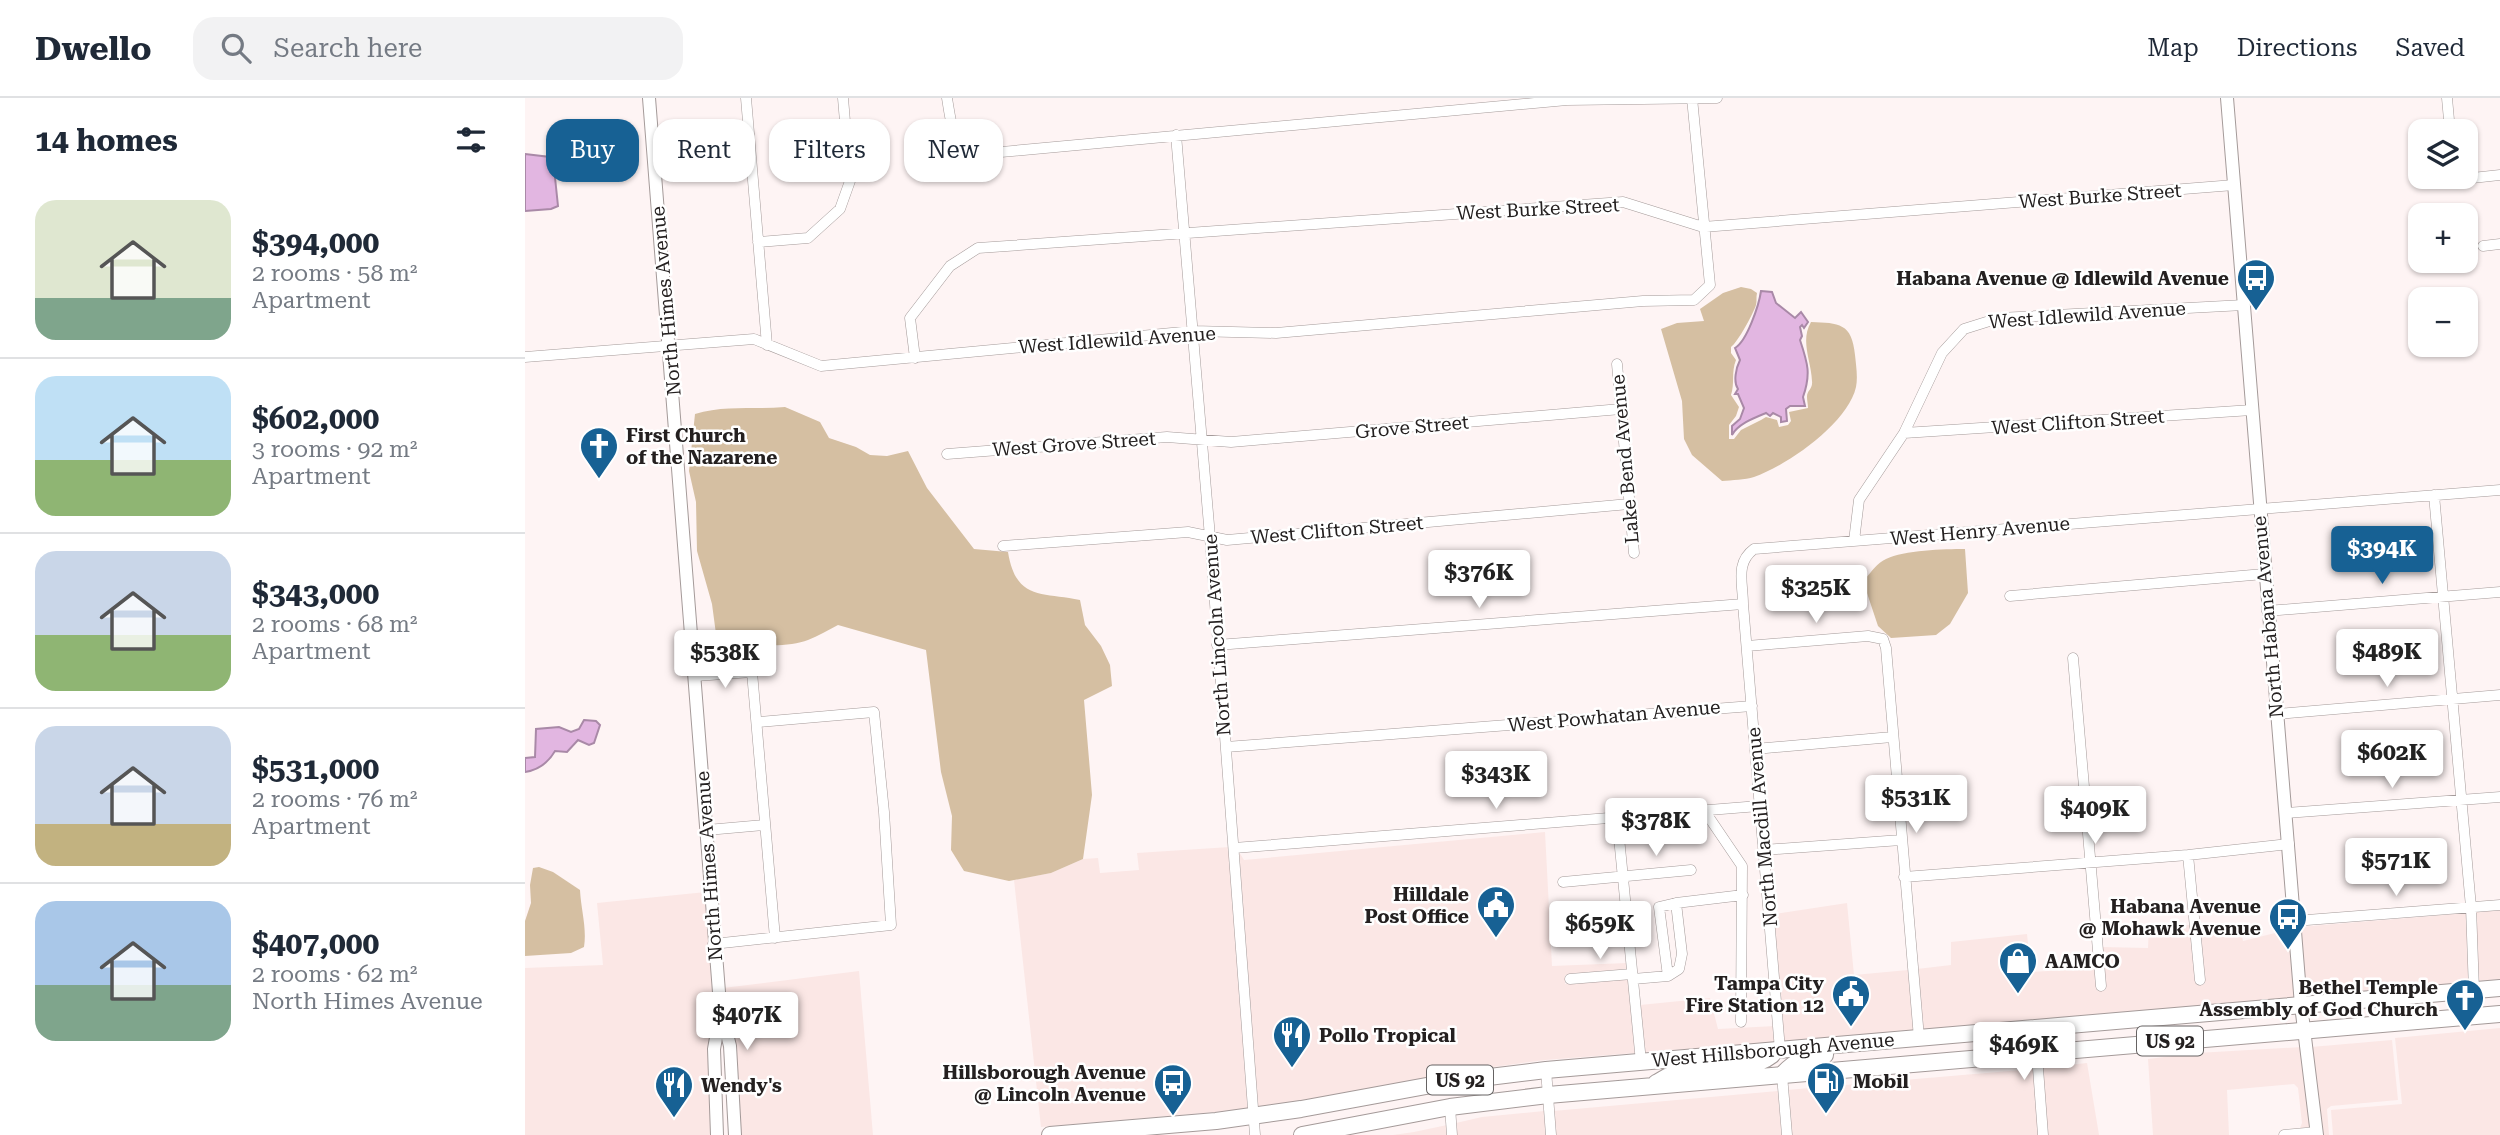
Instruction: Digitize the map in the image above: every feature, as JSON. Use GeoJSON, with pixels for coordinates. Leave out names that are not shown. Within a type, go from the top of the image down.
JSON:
{"type":"FeatureCollection","features":[{"type":"Feature","properties":{"kind":"main road","name":"West Hillsborough Avenue"},"geometry":{"type":"LineString","coordinates":[[1050,1135],[1255,1116],[1448,1082],[1546,1070],[2500,988]]}},
{"type":"Feature","properties":{"kind":"main road","name":"West Hillsborough Avenue"},"geometry":{"type":"LineString","coordinates":[[1302,1135],[1352,1130],[1450,1107],[1548,1095],[2500,1014]]}},
{"type":"Feature","properties":{"kind":"main road"},"geometry":{"type":"LineString","coordinates":[[1781,1075],[1792,1063],[1799,1060],[1837,1052],[1912,1046],[1919,1038]]}},
{"type":"Feature","properties":{"kind":"main road"},"geometry":{"type":"LineString","coordinates":[[1651,1086],[1676,1073],[1727,1069],[1766,1060],[1780,1049]]}},
{"type":"Feature","properties":{"kind":"main road"},"geometry":{"type":"LineString","coordinates":[[1124,1135],[1141,1127]]}},
{"type":"Feature","properties":{"kind":"street","name":"North Himes Avenue"},"geometry":{"type":"LineString","coordinates":[[649,98],[707,830],[713,944],[720,1007],[730,1046],[735,1135]]}},
{"type":"Feature","properties":{"kind":"street"},"geometry":{"type":"LineString","coordinates":[[746,98],[767,345]]}},
{"type":"Feature","properties":{"kind":"street"},"geometry":{"type":"LineString","coordinates":[[758,242],[808,238],[840,209],[850,181],[843,98]]}},
{"type":"Feature","properties":{"kind":"street"},"geometry":{"type":"LineString","coordinates":[[947,98],[953,133],[969,146],[990,153],[1567,100],[1717,98]]}},
{"type":"Feature","properties":{"kind":"street","name":"North Habana Avenue"},"geometry":{"type":"LineString","coordinates":[[2227,98],[2301,1005],[2317,1133]]}},
{"type":"Feature","properties":{"kind":"street"},"geometry":{"type":"LineString","coordinates":[[2447,98],[2449,119]]}},
{"type":"Feature","properties":{"kind":"street"},"geometry":{"type":"LineString","coordinates":[[1692,99],[1703,227]]}},
{"type":"Feature","properties":{"kind":"street","name":"North Lincoln Avenue"},"geometry":{"type":"LineString","coordinates":[[1177,135],[1255,1135]]}},
{"type":"Feature","properties":{"kind":"street"},"geometry":{"type":"LineString","coordinates":[[2478,177],[2500,175]]}},
{"type":"Feature","properties":{"kind":"street","name":"West Burke Street"},"geometry":{"type":"LineString","coordinates":[[915,358],[909,318],[950,266],[978,248],[1623,202],[1703,227],[2234,185]]}},
{"type":"Feature","properties":{"kind":"street","name":"West Idlewild Avenue"},"geometry":{"type":"LineString","coordinates":[[525,357],[754,339],[821,366],[1193,331],[1276,333],[1643,301],[1694,300],[1710,285],[1703,227]]}},
{"type":"Feature","properties":{"kind":"street"},"geometry":{"type":"LineString","coordinates":[[2483,246],[2500,244]]}},
{"type":"Feature","properties":{"kind":"street","name":"West Idlewild Avenue"},"geometry":{"type":"LineString","coordinates":[[1904,433],[1942,352],[1964,329],[1999,318],[2244,305]]}},
{"type":"Feature","properties":{"kind":"street","name":"Lake Bend Avenue"},"geometry":{"type":"LineString","coordinates":[[1617,364],[1634,553]]}},
{"type":"Feature","properties":{"kind":"street","name":"Grove Street"},"geometry":{"type":"LineString","coordinates":[[1202,439],[1231,442],[1621,410]]}},
{"type":"Feature","properties":{"kind":"street","name":"West Clifton Street"},"geometry":{"type":"LineString","coordinates":[[1904,433],[2252,411]]}},
{"type":"Feature","properties":{"kind":"street"},"geometry":{"type":"LineString","coordinates":[[1854,541],[1859,500],[1904,433]]}},
{"type":"Feature","properties":{"kind":"street","name":"West Grove Street"},"geometry":{"type":"LineString","coordinates":[[947,454],[1167,437],[1202,439]]}},
{"type":"Feature","properties":{"kind":"street","name":"West Henry Avenue"},"geometry":{"type":"LineString","coordinates":[[1744,604],[1742,563],[1745,556],[1754,549],[2500,490]]}},
{"type":"Feature","properties":{"kind":"street"},"geometry":{"type":"LineString","coordinates":[[2434,495],[2471,907],[2474,990]]}},
{"type":"Feature","properties":{"kind":"street","name":"West Clifton Street"},"geometry":{"type":"LineString","coordinates":[[1003,546],[1188,532],[1227,540],[1629,504]]}},
{"type":"Feature","properties":{"kind":"street"},"geometry":{"type":"LineString","coordinates":[[2010,596],[2264,574]]}},
{"type":"Feature","properties":{"kind":"street"},"geometry":{"type":"LineString","coordinates":[[2267,611],[2500,592]]}},
{"type":"Feature","properties":{"kind":"street"},"geometry":{"type":"LineString","coordinates":[[1217,645],[1744,604]]}},
{"type":"Feature","properties":{"kind":"street","name":"North Macdill Avenue"},"geometry":{"type":"LineString","coordinates":[[1744,604],[1780,1049]]}},
{"type":"Feature","properties":{"kind":"street"},"geometry":{"type":"LineString","coordinates":[[1747,646],[1868,636],[1883,639],[1886,648],[1919,1038]]}},
{"type":"Feature","properties":{"kind":"street"},"geometry":{"type":"LineString","coordinates":[[2073,658],[2101,986]]}},
{"type":"Feature","properties":{"kind":"street"},"geometry":{"type":"LineString","coordinates":[[695,676],[753,672],[775,938]]}},
{"type":"Feature","properties":{"kind":"street"},"geometry":{"type":"LineString","coordinates":[[2277,714],[2500,695]]}},
{"type":"Feature","properties":{"kind":"street","name":"West Powhatan Avenue"},"geometry":{"type":"LineString","coordinates":[[1226,747],[1752,706]]}},
{"type":"Feature","properties":{"kind":"street"},"geometry":{"type":"LineString","coordinates":[[713,944],[891,925],[874,712],[758,722]]}},
{"type":"Feature","properties":{"kind":"street"},"geometry":{"type":"LineString","coordinates":[[1755,749],[1892,737]]}},
{"type":"Feature","properties":{"kind":"street"},"geometry":{"type":"LineString","coordinates":[[2286,813],[2500,797]]}},
{"type":"Feature","properties":{"kind":"street"},"geometry":{"type":"LineString","coordinates":[[1234,848],[1759,806]]}},
{"type":"Feature","properties":{"kind":"street"},"geometry":{"type":"LineString","coordinates":[[1704,810],[1742,866],[1741,1021]]}},
{"type":"Feature","properties":{"kind":"street"},"geometry":{"type":"LineString","coordinates":[[1617,817],[1641,1062]]}},
{"type":"Feature","properties":{"kind":"street"},"geometry":{"type":"LineString","coordinates":[[707,830],[764,825]]}},
{"type":"Feature","properties":{"kind":"street"},"geometry":{"type":"LineString","coordinates":[[1764,850],[1901,840]]}},
{"type":"Feature","properties":{"kind":"street"},"geometry":{"type":"LineString","coordinates":[[1904,877],[2188,855],[2289,844]]}},
{"type":"Feature","properties":{"kind":"street"},"geometry":{"type":"LineString","coordinates":[[2188,855],[2200,980]]}},
{"type":"Feature","properties":{"kind":"street"},"geometry":{"type":"LineString","coordinates":[[1563,882],[1691,870]]}},
{"type":"Feature","properties":{"kind":"street"},"geometry":{"type":"LineString","coordinates":[[1668,976],[1658,916],[1659,907],[1743,895]]}},
{"type":"Feature","properties":{"kind":"street"},"geometry":{"type":"LineString","coordinates":[[1570,979],[1668,976],[1679,969],[1682,954],[1676,903]]}},
{"type":"Feature","properties":{"kind":"street"},"geometry":{"type":"LineString","coordinates":[[2294,921],[2500,905]]}},
{"type":"Feature","properties":{"kind":"street","name":"North Himes Avenue"},"geometry":{"type":"LineString","coordinates":[[717,1135],[714,1049],[720,1007]]}},
{"type":"Feature","properties":{"kind":"street"},"geometry":{"type":"LineString","coordinates":[[2035,1028],[2043,1135]]}},
{"type":"Feature","properties":{"kind":"street"},"geometry":{"type":"LineString","coordinates":[[1546,1070],[1551,1135]]}},
{"type":"Feature","properties":{"kind":"street"},"geometry":{"type":"LineString","coordinates":[[1781,1075],[1787,1135]]}},
{"type":"Feature","properties":{"kind":"street"},"geometry":{"type":"LineString","coordinates":[[1450,1107],[1453,1135]]}},
{"type":"Feature","properties":{"kind":"street"},"geometry":{"type":"LineString","coordinates":[[2284,1135],[2317,1133]]}},
{"type":"Feature","properties":{"kind":"shaded area"},"geometry":{"type":"Polygon","coordinates":[[[525,154],[546,157],[546,182],[555,182],[558,206],[525,211],[525,154]]]}},
{"type":"Feature","properties":{"kind":"shaded area"},"geometry":{"type":"Polygon","coordinates":[[[1741,287],[1757,293],[1754,309],[1745,328],[1731,347],[1731,353],[1736,360],[1731,395],[1739,407],[1729,425],[1729,439],[1734,439],[1741,430],[1766,417],[1777,420],[1779,427],[1788,425],[1791,421],[1789,412],[1808,408],[1807,395],[1812,384],[1806,336],[1811,322],[1836,324],[1851,336],[1857,383],[1851,401],[1841,415],[1799,453],[1754,477],[1722,481],[1692,455],[1684,439],[1682,401],[1661,329],[1677,323],[1704,321],[1700,309],[1723,293],[1741,287]]]}},
{"type":"Feature","properties":{"kind":"shaded area"},"geometry":{"type":"Polygon","coordinates":[[[1761,291],[1772,292],[1776,303],[1795,318],[1801,312],[1808,322],[1804,328],[1802,325],[1800,327],[1800,340],[1807,369],[1803,397],[1805,406],[1790,406],[1786,409],[1787,421],[1781,422],[1781,417],[1766,413],[1742,425],[1732,435],[1732,426],[1740,419],[1744,408],[1738,394],[1735,394],[1738,389],[1736,375],[1740,360],[1735,348],[1748,331],[1761,291]]]}},
{"type":"Feature","properties":{"kind":"shaded area"},"geometry":{"type":"Polygon","coordinates":[[[785,407],[820,422],[829,438],[870,455],[887,456],[908,451],[927,488],[974,549],[1008,552],[1017,579],[1024,587],[1043,594],[1080,600],[1085,625],[1101,646],[1110,665],[1112,686],[1084,700],[1092,795],[1083,859],[1051,873],[1009,881],[964,871],[951,850],[952,816],[941,772],[926,650],[838,625],[808,640],[787,645],[748,644],[716,634],[712,604],[697,551],[696,502],[689,471],[695,414],[728,409],[785,407]]]}},
{"type":"Feature","properties":{"kind":"shaded area"},"geometry":{"type":"Polygon","coordinates":[[[1965,549],[1968,593],[1950,624],[1936,635],[1891,638],[1878,626],[1866,590],[1866,578],[1877,565],[1903,554],[1965,549]]]}},
{"type":"Feature","properties":{"kind":"shaded area"},"geometry":{"type":"Polygon","coordinates":[[[584,720],[596,721],[600,725],[594,743],[589,745],[578,740],[567,752],[555,751],[543,765],[525,772],[525,758],[535,757],[536,729],[559,727],[571,732],[579,729],[584,720]]]}},
{"type":"Feature","properties":{"kind":"shaded area"},"geometry":{"type":"Polygon","coordinates":[[[1545,832],[1552,966],[1627,963],[1628,969],[1565,975],[1565,984],[1628,979],[1635,1053],[1545,1060],[1450,1073],[1297,1105],[1258,1108],[1239,852],[1244,860],[1545,832]]]}},
{"type":"Feature","properties":{"kind":"shaded area"},"geometry":{"type":"Polygon","coordinates":[[[1230,847],[1250,1109],[1041,1127],[1014,880],[1051,873],[1083,859],[1098,858],[1100,873],[1139,870],[1137,853],[1230,847]]]}},
{"type":"Feature","properties":{"kind":"shaded area"},"geometry":{"type":"Polygon","coordinates":[[[539,867],[553,872],[580,890],[584,947],[571,953],[525,956],[525,921],[531,903],[530,885],[533,868],[539,867]]]}},
{"type":"Feature","properties":{"kind":"shaded area"},"geometry":{"type":"Polygon","coordinates":[[[706,892],[716,1006],[713,1135],[525,1135],[525,968],[603,965],[597,903],[706,892]]]}},
{"type":"Feature","properties":{"kind":"shaded area"},"geometry":{"type":"Polygon","coordinates":[[[1847,903],[1854,975],[1908,970],[1914,1033],[1784,1043],[1774,914],[1847,903]]]}},
{"type":"Feature","properties":{"kind":"shaded area"},"geometry":{"type":"Polygon","coordinates":[[[2500,910],[2500,979],[2478,981],[2476,912],[2500,910]]]}},
{"type":"Feature","properties":{"kind":"shaded area"},"geometry":{"type":"Polygon","coordinates":[[[2467,913],[2470,982],[2305,997],[2299,927],[2467,913]]]}},
{"type":"Feature","properties":{"kind":"shaded area"},"geometry":{"type":"Polygon","coordinates":[[[2239,924],[2243,941],[2291,929],[2296,998],[1923,1032],[1917,969],[1951,965],[1951,942],[2027,934],[2031,972],[2095,968],[2097,991],[2106,990],[2102,947],[2148,948],[2149,926],[2190,925],[2197,985],[2205,984],[2199,925],[2239,924]]]}},
{"type":"Feature","properties":{"kind":"shaded area"},"geometry":{"type":"Polygon","coordinates":[[[859,971],[873,1135],[740,1135],[723,988],[859,971]]]}},
{"type":"Feature","properties":{"kind":"shaded area"},"geometry":{"type":"Polygon","coordinates":[[[1710,998],[1718,1029],[1775,1026],[1775,1043],[1644,1052],[1640,1005],[1710,998]]]}},
{"type":"Feature","properties":{"kind":"shaded area"},"geometry":{"type":"Polygon","coordinates":[[[2500,1028],[2500,1135],[2333,1135],[2331,1110],[2402,1104],[2395,1038],[2500,1028]]]}},
{"type":"Feature","properties":{"kind":"shaded area"},"geometry":{"type":"Polygon","coordinates":[[[2392,1040],[2398,1100],[2331,1106],[2327,1109],[2329,1135],[2322,1135],[2311,1047],[2392,1040]]]}},
{"type":"Feature","properties":{"kind":"shaded area"},"geometry":{"type":"Polygon","coordinates":[[[2302,1047],[2312,1127],[2300,1128],[2302,1123],[2298,1088],[2294,1084],[2227,1090],[2229,1135],[2153,1135],[2148,1059],[2197,1053],[2302,1047]]]}},
{"type":"Feature","properties":{"kind":"shaded area"},"geometry":{"type":"Polygon","coordinates":[[[2087,1063],[2099,1135],[2048,1135],[2042,1068],[2087,1063]]]}},
{"type":"Feature","properties":{"kind":"shaded area"},"geometry":{"type":"Polygon","coordinates":[[[2033,1069],[2039,1135],[1791,1135],[1787,1090],[2033,1069]]]}},
{"type":"Feature","properties":{"kind":"shaded area"},"geometry":{"type":"Polygon","coordinates":[[[1778,1091],[1782,1135],[1555,1135],[1553,1111],[1778,1091]]]}},
{"type":"Feature","properties":{"kind":"shaded area"},"geometry":{"type":"Polygon","coordinates":[[[1544,1111],[1546,1135],[1457,1135],[1456,1123],[1482,1117],[1544,1111]]]}},
{"type":"Feature","properties":{"kind":"shaded area"},"geometry":{"type":"Polygon","coordinates":[[[1447,1125],[1448,1135],[1393,1135],[1414,1132],[1447,1125]]]}},
{"type":"Feature","properties":{"kind":"place","name":"Habana Avenue @ Idlewild Avenue"},"geometry":{"type":"Point","coordinates":[2256,312]}},
{"type":"Feature","properties":{"kind":"place","name":"First Church of the Nazarene"},"geometry":{"type":"Point","coordinates":[599,480]}},
{"type":"Feature","properties":{"kind":"place","name":"Hilldale Post Office"},"geometry":{"type":"Point","coordinates":[1496,939]}},
{"type":"Feature","properties":{"kind":"place","name":"Habana Avenue @ Mohawk Avenue"},"geometry":{"type":"Point","coordinates":[2288,951]}},
{"type":"Feature","properties":{"kind":"place","name":"AAMCO"},"geometry":{"type":"Point","coordinates":[2018,995]}},
{"type":"Feature","properties":{"kind":"place","name":"Tampa City Fire Station 12"},"geometry":{"type":"Point","coordinates":[1851,1028]}},
{"type":"Feature","properties":{"kind":"place","name":"Bethel Temple Assembly of God Church"},"geometry":{"type":"Point","coordinates":[2465,1032]}},
{"type":"Feature","properties":{"kind":"place","name":"Pollo Tropical"},"geometry":{"type":"Point","coordinates":[1292,1069]}},
{"type":"Feature","properties":{"kind":"place","name":"Mobil"},"geometry":{"type":"Point","coordinates":[1826,1115]}},
{"type":"Feature","properties":{"kind":"place","name":"Hillsborough Avenue @ Lincoln Avenue"},"geometry":{"type":"Point","coordinates":[1173,1117]}},
{"type":"Feature","properties":{"kind":"place","name":"Wendy's"},"geometry":{"type":"Point","coordinates":[674,1119]}}]}
